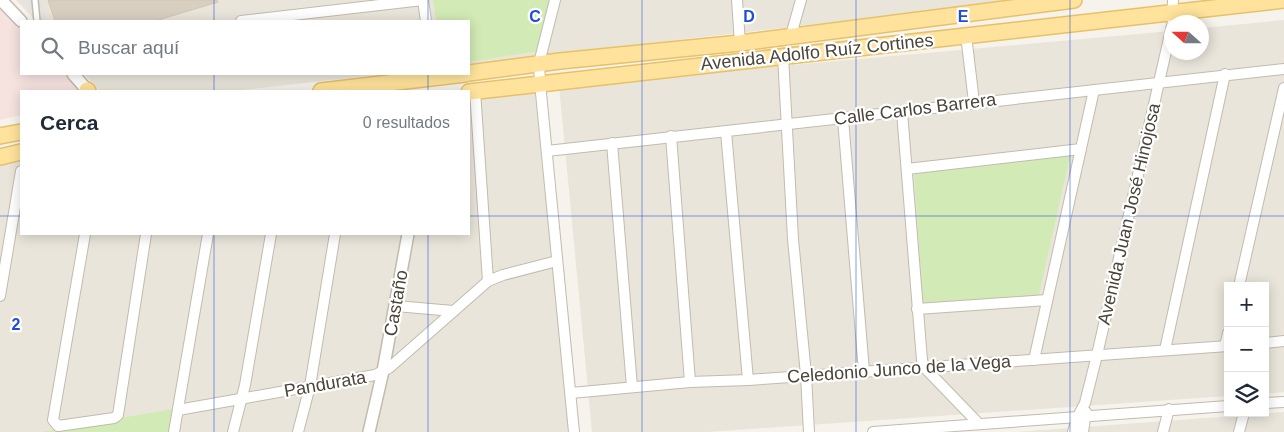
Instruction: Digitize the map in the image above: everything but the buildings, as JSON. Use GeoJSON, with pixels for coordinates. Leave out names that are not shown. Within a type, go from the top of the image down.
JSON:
{"type":"FeatureCollection","features":[{"type":"Feature","properties":{"kind":"main road","name":"Avenida Adolfo Ruíz Cortines"},"geometry":{"type":"LineString","coordinates":[[470,73],[740,43],[1074,0]]}},
{"type":"Feature","properties":{"kind":"main road","name":"Avenida Adolfo Ruíz Cortines"},"geometry":{"type":"LineString","coordinates":[[472,92],[1172,10],[1284,0]]}},
{"type":"Feature","properties":{"kind":"main road"},"geometry":{"type":"LineString","coordinates":[[328,90],[448,75]]}},
{"type":"Feature","properties":{"kind":"main road"},"geometry":{"type":"LineString","coordinates":[[0,136],[20,132]]}},
{"type":"Feature","properties":{"kind":"main road"},"geometry":{"type":"LineString","coordinates":[[0,157],[20,152]]}},
{"type":"Feature","properties":{"kind":"street"},"geometry":{"type":"LineString","coordinates":[[0,0],[20,20]]}},
{"type":"Feature","properties":{"kind":"street"},"geometry":{"type":"LineString","coordinates":[[250,20],[423,0],[426,20]]}},
{"type":"Feature","properties":{"kind":"street"},"geometry":{"type":"LineString","coordinates":[[555,0],[540,64],[540,83],[574,432]]}},
{"type":"Feature","properties":{"kind":"street"},"geometry":{"type":"LineString","coordinates":[[737,0],[740,43]]}},
{"type":"Feature","properties":{"kind":"street"},"geometry":{"type":"LineString","coordinates":[[791,35],[801,0]]}},
{"type":"Feature","properties":{"kind":"street","name":"Avenida Juan José Hinojosa"},"geometry":{"type":"LineString","coordinates":[[1083,432],[1082,418],[1085,403],[1160,82],[1172,10]]}},
{"type":"Feature","properties":{"kind":"street"},"geometry":{"type":"LineString","coordinates":[[966,35],[974,102]]}},
{"type":"Feature","properties":{"kind":"street"},"geometry":{"type":"LineString","coordinates":[[783,56],[793,239],[806,375],[809,432]]}},
{"type":"Feature","properties":{"kind":"street","name":"Calle Carlos Barrera"},"geometry":{"type":"LineString","coordinates":[[547,151],[671,136],[726,132],[786,122],[843,119],[974,102],[1284,69]]}},
{"type":"Feature","properties":{"kind":"street"},"geometry":{"type":"LineString","coordinates":[[1165,350],[1225,74]]}},
{"type":"Feature","properties":{"kind":"street"},"geometry":{"type":"LineString","coordinates":[[74,75],[87,90]]}},
{"type":"Feature","properties":{"kind":"street"},"geometry":{"type":"LineString","coordinates":[[1239,282],[1284,88]]}},
{"type":"Feature","properties":{"kind":"street"},"geometry":{"type":"LineString","coordinates":[[1034,360],[1094,90]]}},
{"type":"Feature","properties":{"kind":"street"},"geometry":{"type":"LineString","coordinates":[[472,92],[488,281]]}},
{"type":"Feature","properties":{"kind":"street"},"geometry":{"type":"LineString","coordinates":[[902,112],[920,353],[924,367],[979,424]]}},
{"type":"Feature","properties":{"kind":"street"},"geometry":{"type":"LineString","coordinates":[[843,119],[864,371]]}},
{"type":"Feature","properties":{"kind":"street"},"geometry":{"type":"LineString","coordinates":[[726,132],[748,380]]}},
{"type":"Feature","properties":{"kind":"street"},"geometry":{"type":"LineString","coordinates":[[671,136],[690,382]]}},
{"type":"Feature","properties":{"kind":"street"},"geometry":{"type":"LineString","coordinates":[[612,143],[632,388]]}},
{"type":"Feature","properties":{"kind":"street"},"geometry":{"type":"LineString","coordinates":[[907,169],[1081,150]]}},
{"type":"Feature","properties":{"kind":"street"},"geometry":{"type":"LineString","coordinates":[[0,296],[20,177]]}},
{"type":"Feature","properties":{"kind":"street"},"geometry":{"type":"LineString","coordinates":[[84,235],[54,424],[58,426],[114,418],[118,415],[146,235]]}},
{"type":"Feature","properties":{"kind":"street"},"geometry":{"type":"LineString","coordinates":[[174,432],[208,235]]}},
{"type":"Feature","properties":{"kind":"street"},"geometry":{"type":"LineString","coordinates":[[233,432],[242,399],[271,235]]}},
{"type":"Feature","properties":{"kind":"street"},"geometry":{"type":"LineString","coordinates":[[298,432],[310,386],[335,235]]}},
{"type":"Feature","properties":{"kind":"street","name":"Castaño"},"geometry":{"type":"LineString","coordinates":[[369,432],[384,371],[408,235]]}},
{"type":"Feature","properties":{"kind":"street","name":"Pandurata"},"geometry":{"type":"LineString","coordinates":[[178,410],[368,377],[384,371],[488,281],[503,274],[557,262]]}},
{"type":"Feature","properties":{"kind":"street"},"geometry":{"type":"LineString","coordinates":[[917,309],[1047,300]]}},
{"type":"Feature","properties":{"kind":"street"},"geometry":{"type":"LineString","coordinates":[[396,306],[453,311]]}},
{"type":"Feature","properties":{"kind":"street"},"geometry":{"type":"LineString","coordinates":[[1269,343],[1284,341]]}},
{"type":"Feature","properties":{"kind":"street","name":"Celedonio Junco de la Vega"},"geometry":{"type":"LineString","coordinates":[[571,393],[690,382],[748,380],[1224,346]]}},
{"type":"Feature","properties":{"kind":"street"},"geometry":{"type":"LineString","coordinates":[[1269,403],[1284,402]]}},
{"type":"Feature","properties":{"kind":"street"},"geometry":{"type":"LineString","coordinates":[[873,432],[979,424],[1001,427],[1169,409],[1224,406]]}},
{"type":"Feature","properties":{"kind":"street"},"geometry":{"type":"LineString","coordinates":[[1163,432],[1169,409]]}},
{"type":"Feature","properties":{"kind":"street"},"geometry":{"type":"LineString","coordinates":[[1239,432],[1243,417]]}},
{"type":"Feature","properties":{"kind":"street","name":"Avenida Juan José Hinojosa"},"geometry":{"type":"LineString","coordinates":[[1073,432],[1082,418]]}},
{"type":"Feature","properties":{"kind":"lane"},"geometry":{"type":"LineString","coordinates":[[35,0],[37,20]]}},
{"type":"Feature","properties":{"kind":"shaded area"},"geometry":{"type":"Polygon","coordinates":[[[16,0],[1024,0],[470,64],[470,20],[35,20],[16,0]]]}},
{"type":"Feature","properties":{"kind":"shaded area"},"geometry":{"type":"Polygon","coordinates":[[[21,0],[42,0],[46,20],[40,20],[21,0]]]}},
{"type":"Feature","properties":{"kind":"shaded area"},"geometry":{"type":"Polygon","coordinates":[[[0,6],[20,27],[20,75],[68,75],[79,86],[80,90],[20,90],[20,115],[0,120],[0,6]]]}},
{"type":"Feature","properties":{"kind":"shaded area"},"geometry":{"type":"Polygon","coordinates":[[[1284,20],[1284,392],[1269,394],[1269,282],[1224,282],[1224,396],[707,432],[592,432],[559,86],[1164,32],[1164,60],[1209,60],[1209,27],[1284,20]]]}},
{"type":"Feature","properties":{"kind":"shaded area"},"geometry":{"type":"Polygon","coordinates":[[[85,75],[376,75],[242,90],[99,90],[85,75]]]}},
{"type":"Feature","properties":{"kind":"shaded area"},"geometry":{"type":"Polygon","coordinates":[[[535,92],[570,432],[0,432],[0,165],[20,161],[20,235],[470,235],[470,99],[535,92]]]}},
{"type":"Feature","properties":{"kind":"shaded area"},"geometry":{"type":"Polygon","coordinates":[[[1284,412],[1284,432],[1017,432],[1224,416],[1269,417],[1269,413],[1284,412]]]}},
{"type":"Feature","properties":{"kind":"green space"},"geometry":{"type":"Polygon","coordinates":[[[433,0],[549,0],[538,51],[470,62],[470,20],[436,20],[433,0]]]}},
{"type":"Feature","properties":{"kind":"green space"},"geometry":{"type":"Polygon","coordinates":[[[1070,156],[1039,295],[923,303],[914,174],[1070,156]]]}},
{"type":"Feature","properties":{"kind":"green space"},"geometry":{"type":"Polygon","coordinates":[[[172,409],[169,432],[41,432],[172,409]]]}}]}
